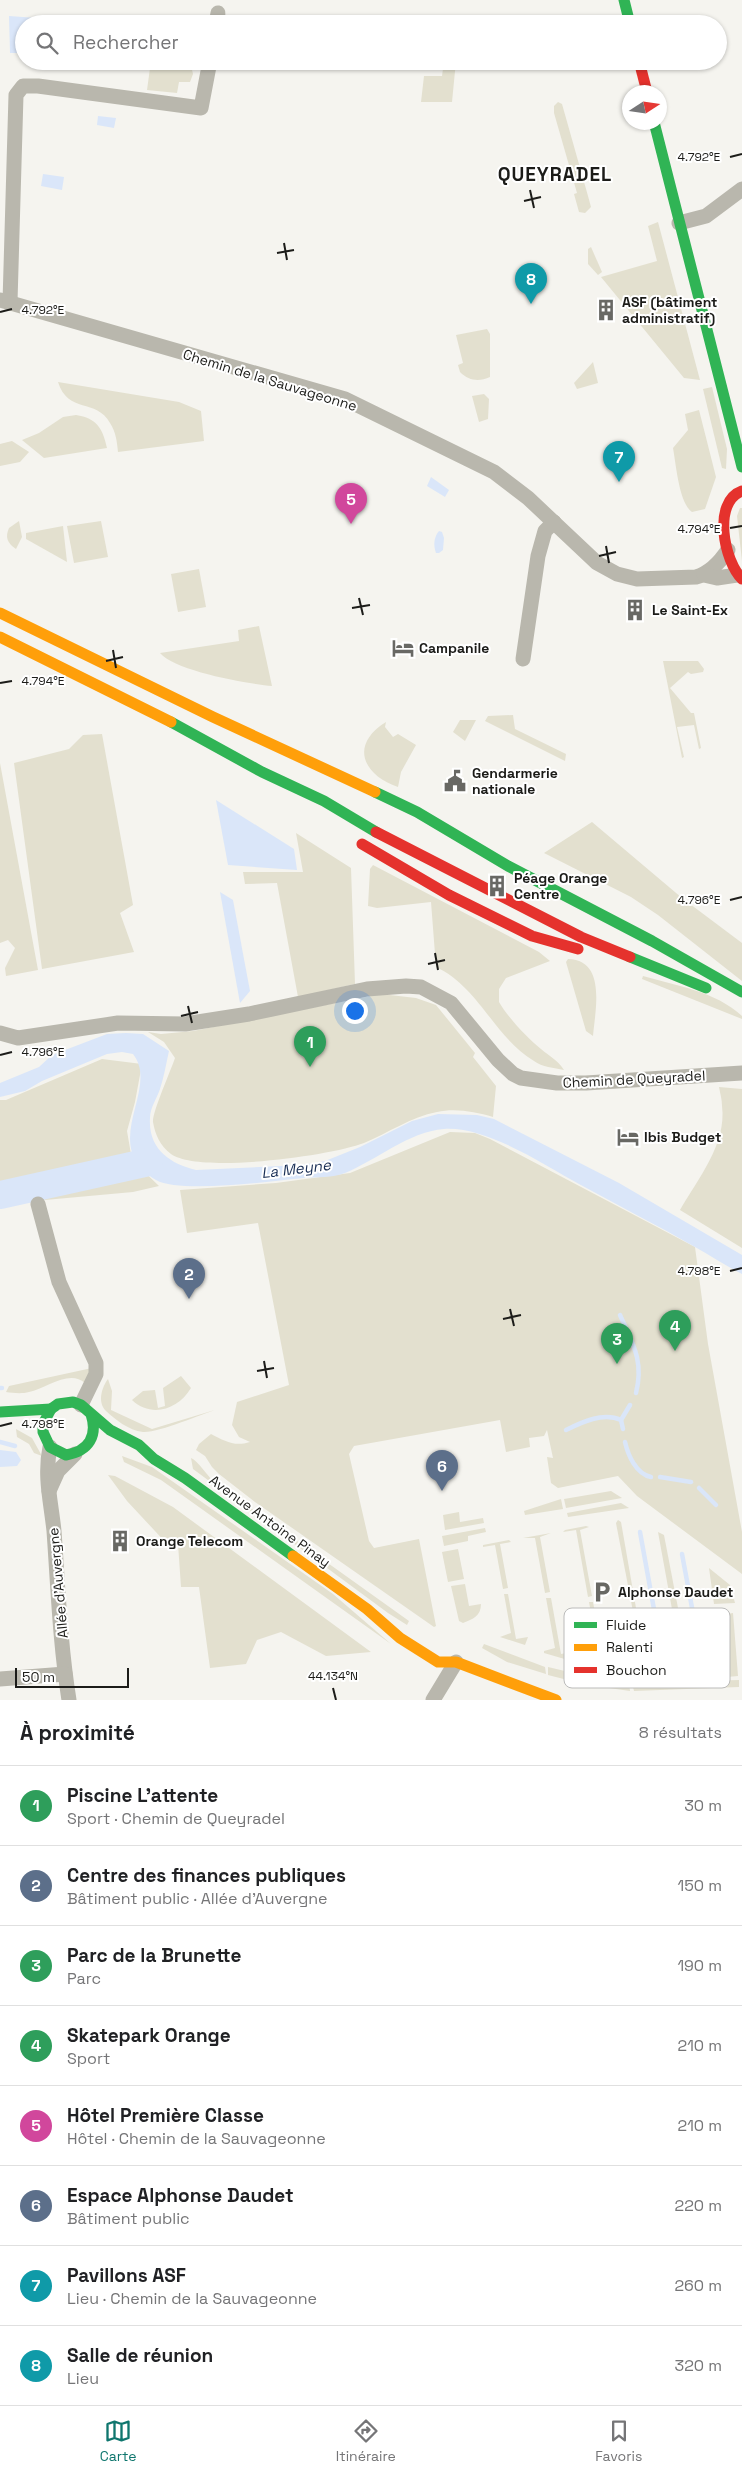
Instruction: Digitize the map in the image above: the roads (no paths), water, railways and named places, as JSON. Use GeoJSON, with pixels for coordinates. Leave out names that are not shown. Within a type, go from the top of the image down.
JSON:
{"type":"FeatureCollection","features":[{"type":"Feature","properties":{"kind":"main road"},"geometry":{"type":"LineString","coordinates":[[624,0],[628,15]]}},
{"type":"Feature","properties":{"kind":"main road"},"geometry":{"type":"LineString","coordinates":[[641,70],[645,85]]}},
{"type":"Feature","properties":{"kind":"main road"},"geometry":{"type":"LineString","coordinates":[[656,130],[736,454],[738,469]]}},
{"type":"Feature","properties":{"kind":"main road"},"geometry":{"type":"LineString","coordinates":[[735,490],[725,509],[730,564],[739,577]]}},
{"type":"Feature","properties":{"kind":"main road"},"geometry":{"type":"LineString","coordinates":[[0,608],[35,629]]}},
{"type":"Feature","properties":{"kind":"main road"},"geometry":{"type":"LineString","coordinates":[[0,613],[213,717],[417,812],[508,866],[652,940],[742,992]]}},
{"type":"Feature","properties":{"kind":"main road"},"geometry":{"type":"LineString","coordinates":[[0,633],[28,649]]}},
{"type":"Feature","properties":{"kind":"main road"},"geometry":{"type":"LineString","coordinates":[[0,636],[140,706],[262,772],[324,801],[416,839]]}},
{"type":"Feature","properties":{"kind":"main road"},"geometry":{"type":"LineString","coordinates":[[262,772],[308,807]]}},
{"type":"Feature","properties":{"kind":"main road"},"geometry":{"type":"LineString","coordinates":[[324,801],[368,812]]}},
{"type":"Feature","properties":{"kind":"main road"},"geometry":{"type":"LineString","coordinates":[[324,801],[392,853],[466,889],[537,930],[584,950]]}},
{"type":"Feature","properties":{"kind":"main road"},"geometry":{"type":"LineString","coordinates":[[324,801],[394,843],[580,937],[715,992]]}},
{"type":"Feature","properties":{"kind":"main road"},"geometry":{"type":"LineString","coordinates":[[417,812],[438,811],[446,816]]}},
{"type":"Feature","properties":{"kind":"main road"},"geometry":{"type":"LineString","coordinates":[[436,837],[587,912],[688,980]]}},
{"type":"Feature","properties":{"kind":"main road"},"geometry":{"type":"LineString","coordinates":[[355,840],[450,895],[532,936],[584,950],[622,954]]}},
{"type":"Feature","properties":{"kind":"main road"},"geometry":{"type":"LineString","coordinates":[[633,919],[652,940]]}},
{"type":"Feature","properties":{"kind":"main road"},"geometry":{"type":"LineString","coordinates":[[591,929],[688,980]]}},
{"type":"Feature","properties":{"kind":"main road"},"geometry":{"type":"LineString","coordinates":[[0,1412],[51,1408],[65,1402],[86,1409],[94,1422],[94,1437],[80,1452]]}},
{"type":"Feature","properties":{"kind":"main road"},"geometry":{"type":"LineString","coordinates":[[48,1444],[43,1424],[51,1408]]}},
{"type":"Feature","properties":{"kind":"main road","name":"Avenue Antoine Pinay"},"geometry":{"type":"LineString","coordinates":[[86,1409],[110,1430],[139,1445],[154,1459],[185,1478],[367,1609],[400,1638],[438,1662],[452,1657],[556,1700]]}},
{"type":"Feature","properties":{"kind":"main road"},"geometry":{"type":"LineString","coordinates":[[0,1420],[13,1424]]}},
{"type":"Feature","properties":{"kind":"main road"},"geometry":{"type":"LineString","coordinates":[[32,1432],[66,1455],[101,1449]]}},
{"type":"Feature","properties":{"kind":"main road","name":"Avenue Antoine Pinay"},"geometry":{"type":"LineString","coordinates":[[120,1449],[143,1459],[154,1459]]}},
{"type":"Feature","properties":{"kind":"main road","name":"Avenue Antoine Pinay"},"geometry":{"type":"LineString","coordinates":[[367,1609],[423,1638]]}},
{"type":"Feature","properties":{"kind":"street"},"geometry":{"type":"LineString","coordinates":[[5,301],[16,95],[23,86],[38,86],[201,108],[208,70]]}},
{"type":"Feature","properties":{"kind":"street"},"geometry":{"type":"LineString","coordinates":[[679,223],[706,216],[742,189]]}},
{"type":"Feature","properties":{"kind":"street","name":"Chemin de la Sauvageonne"},"geometry":{"type":"LineString","coordinates":[[5,301],[141,342],[344,399],[494,472],[554,522],[597,564],[617,574],[637,579],[679,578],[704,575],[717,578],[739,577]]}},
{"type":"Feature","properties":{"kind":"street"},"geometry":{"type":"LineString","coordinates":[[523,659],[538,556],[545,531],[554,522]]}},
{"type":"Feature","properties":{"kind":"street"},"geometry":{"type":"LineString","coordinates":[[704,575],[720,562],[728,550]]}},
{"type":"Feature","properties":{"kind":"street","name":"Chemin de Queyradel"},"geometry":{"type":"LineString","coordinates":[[0,1033],[18,1038],[118,1023],[192,1024],[366,989],[406,986],[421,987],[450,1003],[498,1060],[513,1074],[521,1078],[557,1083],[586,1083],[742,1072]]}},
{"type":"Feature","properties":{"kind":"street"},"geometry":{"type":"LineString","coordinates":[[38,1204],[59,1282],[96,1363],[96,1374],[86,1409]]}},
{"type":"Feature","properties":{"kind":"street","name":"Allée d'Auvergne"},"geometry":{"type":"LineString","coordinates":[[48,1444],[46,1466],[69,1700]]}},
{"type":"Feature","properties":{"kind":"street"},"geometry":{"type":"LineString","coordinates":[[49,1492],[58,1471],[80,1452]]}},
{"type":"Feature","properties":{"kind":"street"},"geometry":{"type":"LineString","coordinates":[[433,1700],[452,1657]]}},
{"type":"Feature","properties":{"kind":"street"},"geometry":{"type":"LineString","coordinates":[[0,1679],[65,1674]]}},
{"type":"Feature","properties":{"kind":"water"},"geometry":{"type":"Polygon","coordinates":[[[9,16],[15,16],[15,53],[10,53],[9,16]]]}},
{"type":"Feature","properties":{"kind":"water"},"geometry":{"type":"Polygon","coordinates":[[[98,116],[116,118],[114,128],[97,125],[98,116]]]}},
{"type":"Feature","properties":{"kind":"water"},"geometry":{"type":"Polygon","coordinates":[[[43,174],[64,177],[62,190],[41,186],[43,174]]]}},
{"type":"Feature","properties":{"kind":"water"},"geometry":{"type":"Polygon","coordinates":[[[431,477],[449,490],[445,497],[427,486],[431,477]]]}},
{"type":"Feature","properties":{"kind":"water"},"geometry":{"type":"Polygon","coordinates":[[[439,531],[442,532],[444,538],[443,550],[436,553],[434,541],[439,531]]]}},
{"type":"Feature","properties":{"kind":"water"},"geometry":{"type":"Polygon","coordinates":[[[216,800],[294,849],[297,870],[228,865],[216,800]]]}},
{"type":"Feature","properties":{"kind":"water"},"geometry":{"type":"Polygon","coordinates":[[[220,892],[233,900],[250,991],[240,1003],[220,892]]]}},
{"type":"Feature","properties":{"kind":"water","name":"La Meyne"},"geometry":{"type":"Polygon","coordinates":[[[107,1034],[143,1034],[169,1051],[159,1092],[151,1111],[150,1129],[162,1153],[178,1164],[196,1170],[302,1165],[325,1161],[360,1147],[412,1121],[438,1114],[477,1115],[494,1119],[619,1183],[742,1255],[742,1274],[532,1157],[496,1140],[478,1134],[460,1130],[444,1129],[431,1131],[405,1141],[357,1168],[335,1176],[250,1184],[185,1186],[156,1180],[139,1166],[131,1150],[130,1134],[140,1084],[140,1068],[133,1054],[122,1052],[107,1054],[42,1081],[25,1091],[0,1097],[0,1083],[39,1067],[52,1055],[107,1034]]]}},
{"type":"Feature","properties":{"kind":"water"},"geometry":{"type":"Polygon","coordinates":[[[0,1450],[16,1452],[21,1460],[17,1466],[0,1467],[0,1450]]]}},
{"type":"Feature","properties":{"kind":"waterway"},"geometry":{"type":"LineString","coordinates":[[0,1195],[149,1162]]}},
{"type":"Feature","properties":{"kind":"waterway"},"geometry":{"type":"LineString","coordinates":[[620,1315],[633,1344],[638,1362],[639,1371],[636,1393]]}},
{"type":"Feature","properties":{"kind":"waterway"},"geometry":{"type":"LineString","coordinates":[[621,1420],[630,1405]]}},
{"type":"Feature","properties":{"kind":"waterway"},"geometry":{"type":"LineString","coordinates":[[566,1430],[586,1421],[607,1417],[621,1420],[623,1429]]}},
{"type":"Feature","properties":{"kind":"waterway"},"geometry":{"type":"LineString","coordinates":[[0,1442],[15,1446]]}},
{"type":"Feature","properties":{"kind":"waterway"},"geometry":{"type":"LineString","coordinates":[[625,1442],[628,1453],[637,1468],[651,1477]]}},
{"type":"Feature","properties":{"kind":"waterway"},"geometry":{"type":"LineString","coordinates":[[660,1477],[691,1482]]}},
{"type":"Feature","properties":{"kind":"waterway"},"geometry":{"type":"LineString","coordinates":[[699,1488],[716,1505]]}},
{"type":"Feature","properties":{"kind":"waterway"},"geometry":{"type":"LineString","coordinates":[[640,1532],[654,1608]]}},
{"type":"Feature","properties":{"kind":"waterway"},"geometry":{"type":"LineString","coordinates":[[682,1554],[692,1608]]}},
{"type":"Feature","properties":{"kind":"place","name":"Salle de réunion"},"geometry":{"type":"Point","coordinates":[531,304]}},
{"type":"Feature","properties":{"kind":"place","name":"ASF (bâtiment administratif)"},"geometry":{"type":"Point","coordinates":[606,310]}},
{"type":"Feature","properties":{"kind":"place","name":"Pavillons ASF"},"geometry":{"type":"Point","coordinates":[619,482]}},
{"type":"Feature","properties":{"kind":"place","name":"Hôtel Première Classe"},"geometry":{"type":"Point","coordinates":[351,524]}},
{"type":"Feature","properties":{"kind":"place","name":"Le Saint-Ex"},"geometry":{"type":"Point","coordinates":[635,610]}},
{"type":"Feature","properties":{"kind":"place","name":"Campanile"},"geometry":{"type":"Point","coordinates":[403,648]}},
{"type":"Feature","properties":{"kind":"place","name":"Gendarmerie nationale"},"geometry":{"type":"Point","coordinates":[455,781]}},
{"type":"Feature","properties":{"kind":"place","name":"Péage Orange Centre"},"geometry":{"type":"Point","coordinates":[497,886]}},
{"type":"Feature","properties":{"kind":"place","name":"Piscine L'attente"},"geometry":{"type":"Point","coordinates":[310,1067]}},
{"type":"Feature","properties":{"kind":"place","name":"Ibis Budget"},"geometry":{"type":"Point","coordinates":[628,1137]}},
{"type":"Feature","properties":{"kind":"place","name":"Centre des finances publiques"},"geometry":{"type":"Point","coordinates":[189,1299]}},
{"type":"Feature","properties":{"kind":"place","name":"Skatepark Orange"},"geometry":{"type":"Point","coordinates":[675,1351]}},
{"type":"Feature","properties":{"kind":"place","name":"Parc de la Brunette"},"geometry":{"type":"Point","coordinates":[617,1364]}},
{"type":"Feature","properties":{"kind":"place","name":"Espace Alphonse Daudet"},"geometry":{"type":"Point","coordinates":[442,1491]}},
{"type":"Feature","properties":{"kind":"place","name":"Orange Telecom"},"geometry":{"type":"Point","coordinates":[120,1541]}},
{"type":"Feature","properties":{"kind":"place","name":"Alphonse Daudet"},"geometry":{"type":"Point","coordinates":[602,1592]}},
{"type":"Feature","properties":{"kind":"district","name":"QUEYRADEL"},"geometry":{"type":"Point","coordinates":[555,174]}}]}
